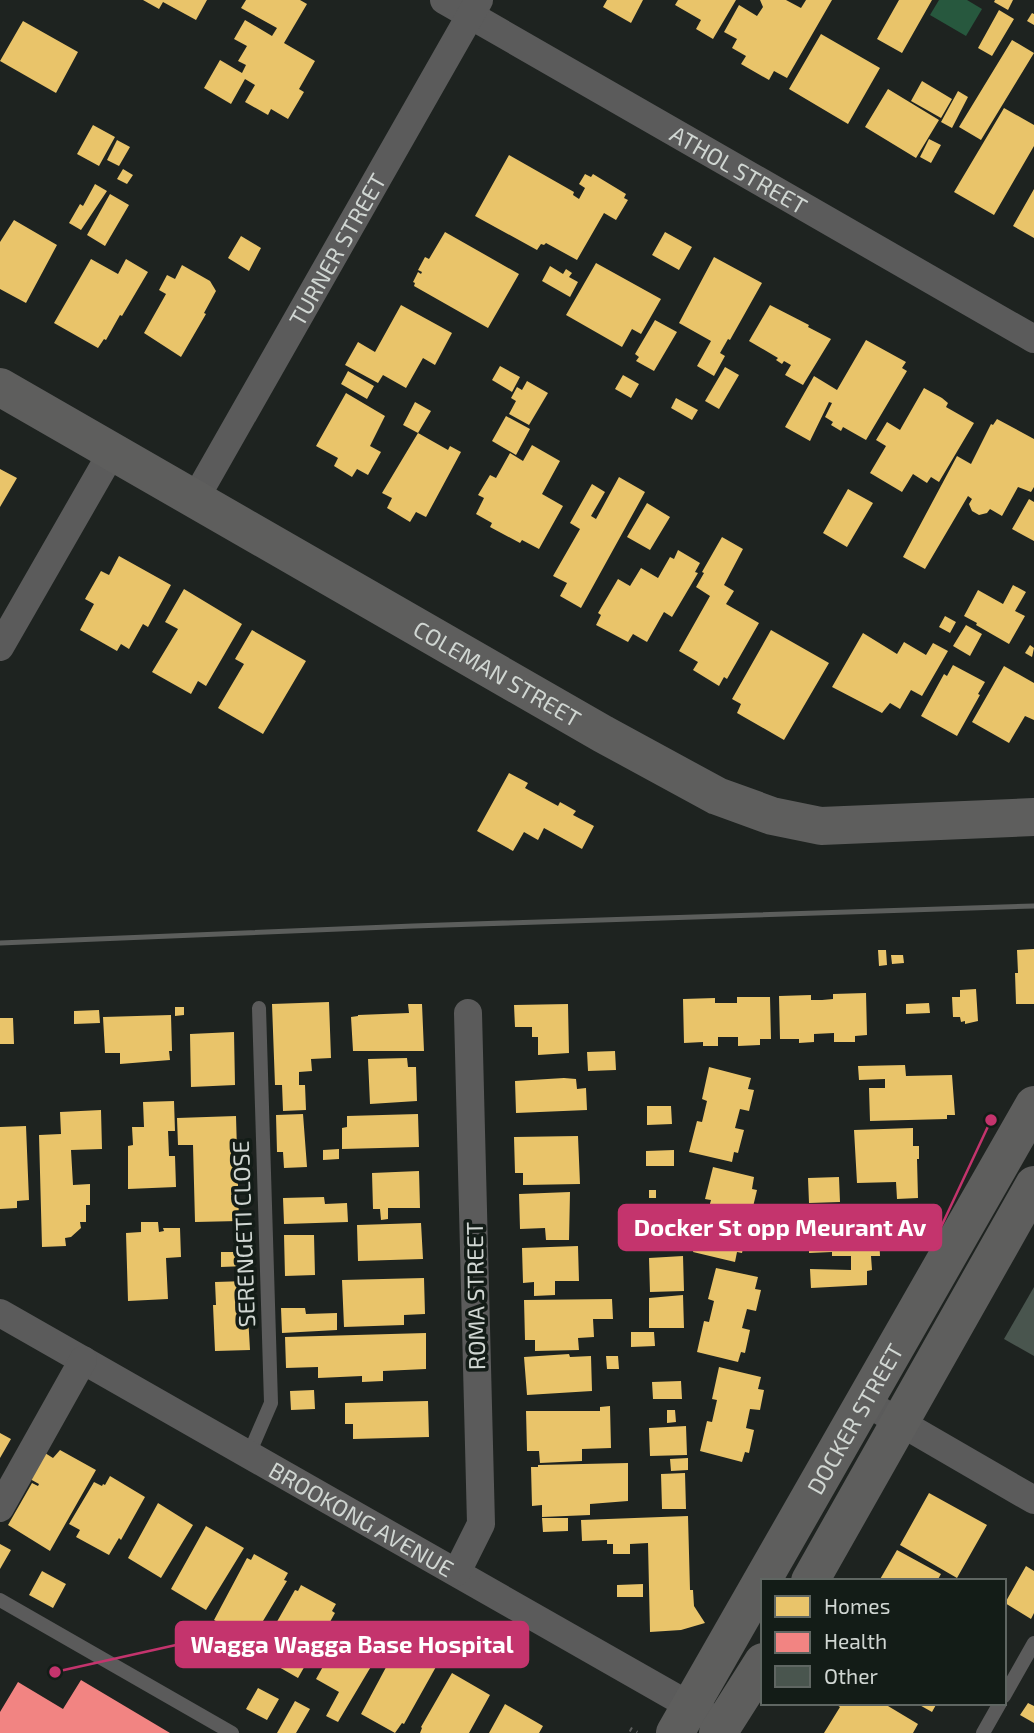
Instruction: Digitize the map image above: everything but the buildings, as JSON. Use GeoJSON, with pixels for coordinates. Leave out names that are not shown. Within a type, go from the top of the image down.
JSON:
{"type":"FeatureCollection","features":[{"type":"Feature","properties":{"kind":"main road","name":"COLEMAN STREET"},"geometry":{"type":"LineString","coordinates":[[0,387],[603,734],[718,796],[772,816],[821,826],[1034,817]]}},
{"type":"Feature","properties":{"kind":"main road","name":"DOCKER STREET"},"geometry":{"type":"LineString","coordinates":[[763,1579],[1034,1105]]}},
{"type":"Feature","properties":{"kind":"main road","name":"DOCKER STREET"},"geometry":{"type":"LineString","coordinates":[[811,1579],[1034,1185]]}},
{"type":"Feature","properties":{"kind":"main road","name":"DOCKER STREET"},"geometry":{"type":"LineString","coordinates":[[683,1719],[761,1583]]}},
{"type":"Feature","properties":{"kind":"main road"},"geometry":{"type":"LineString","coordinates":[[721,1729],[761,1665]]}},
{"type":"Feature","properties":{"kind":"street","name":"ATHOL STREET"},"geometry":{"type":"LineString","coordinates":[[444,0],[475,8],[1034,339]]}},
{"type":"Feature","properties":{"kind":"street","name":"TURNER STREET"},"geometry":{"type":"LineString","coordinates":[[195,499],[475,8]]}},
{"type":"Feature","properties":{"kind":"street"},"geometry":{"type":"LineString","coordinates":[[0,647],[113,452]]}},
{"type":"Feature","properties":{"kind":"street","name":"ROMA STREET"},"geometry":{"type":"LineString","coordinates":[[457,1572],[481,1524],[468,1013]]}},
{"type":"Feature","properties":{"kind":"street","name":"BROOKONG AVENUE"},"geometry":{"type":"LineString","coordinates":[[0,1313],[457,1572],[683,1719],[721,1729]]}},
{"type":"Feature","properties":{"kind":"street"},"geometry":{"type":"LineString","coordinates":[[0,1508],[83,1360]]}},
{"type":"Feature","properties":{"kind":"street"},"geometry":{"type":"LineString","coordinates":[[865,1402],[1034,1500]]}},
{"type":"Feature","properties":{"kind":"lane","name":"SERENGETI CLOSE"},"geometry":{"type":"LineString","coordinates":[[249,1454],[271,1403],[259,1008]]}},
{"type":"Feature","properties":{"kind":"lane"},"geometry":{"type":"LineString","coordinates":[[0,1600],[232,1733]]}},
{"type":"Feature","properties":{"kind":"lane"},"geometry":{"type":"LineString","coordinates":[[1006,1692],[1034,1643]]}},
{"type":"Feature","properties":{"kind":"lane"},"geometry":{"type":"LineString","coordinates":[[983,1733],[999,1705]]}},
{"type":"Feature","properties":{"kind":"path"},"geometry":{"type":"LineString","coordinates":[[630,1729],[636,1733]]}},
{"type":"Feature","properties":{"kind":"shaded area"},"geometry":{"type":"Polygon","coordinates":[[[939,0],[967,0],[982,9],[966,36],[930,15],[939,0]]]}},
{"type":"Feature","properties":{"kind":"railway"},"geometry":{"type":"LineString","coordinates":[[0,943],[413,926],[1034,906]]}},
{"type":"Feature","properties":{"kind":"place","name":"Docker St opp Meurant Av"},"geometry":{"type":"Point","coordinates":[991,1120]}},
{"type":"Feature","properties":{"kind":"place","name":"Wagga Wagga Base Hospital"},"geometry":{"type":"Point","coordinates":[55,1672]}}]}
